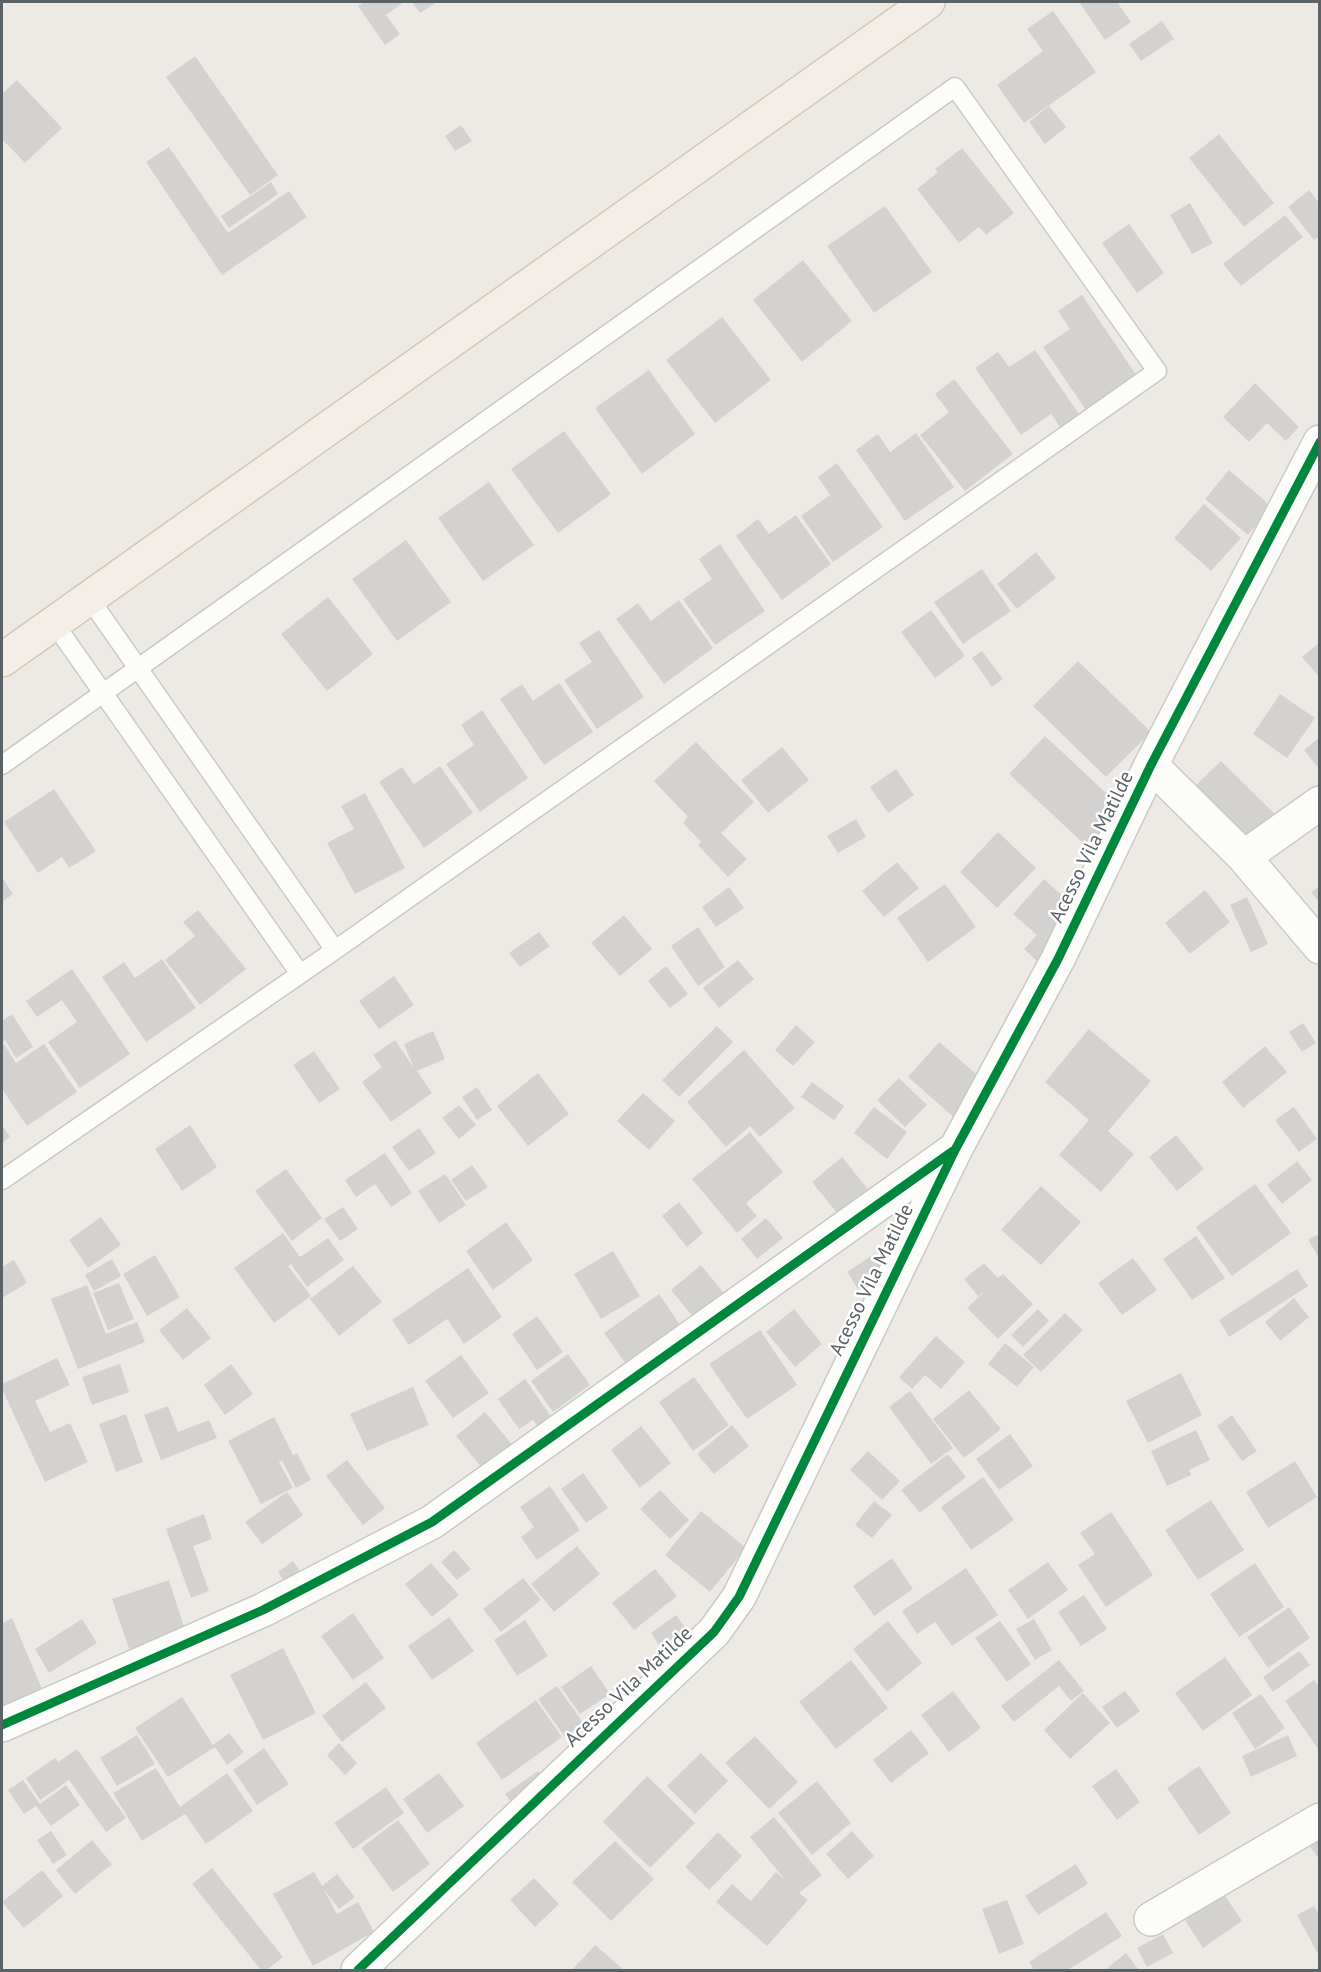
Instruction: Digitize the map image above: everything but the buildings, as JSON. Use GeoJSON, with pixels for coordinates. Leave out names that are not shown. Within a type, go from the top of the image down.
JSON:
{"type":"FeatureCollection","features":[{"type":"Feature","properties":{"kind":"main road"},"geometry":{"type":"LineString","coordinates":[[2,660],[928,2]]}},
{"type":"Feature","properties":{"kind":"street","name":"Acesso Vila Matilde"},"geometry":{"type":"LineString","coordinates":[[358,1971],[714,1632],[740,1597],[954,1149],[1058,959],[1152,765],[1320,442]]}},
{"type":"Feature","properties":{"kind":"street"},"geometry":{"type":"LineString","coordinates":[[1152,765],[1245,856],[1320,946]]}},
{"type":"Feature","properties":{"kind":"street"},"geometry":{"type":"LineString","coordinates":[[1245,856],[1320,803]]}},
{"type":"Feature","properties":{"kind":"street"},"geometry":{"type":"LineString","coordinates":[[2,1725],[263,1610],[432,1522],[954,1149]]}},
{"type":"Feature","properties":{"kind":"street"},"geometry":{"type":"LineString","coordinates":[[1151,1919],[1320,1820]]}},
{"type":"Feature","properties":{"kind":"lane"},"geometry":{"type":"LineString","coordinates":[[2,765],[956,87],[1157,371],[335,950],[2,1180]]}},
{"type":"Feature","properties":{"kind":"lane"},"geometry":{"type":"LineString","coordinates":[[89,598],[335,950]]}},
{"type":"Feature","properties":{"kind":"lane"},"geometry":{"type":"LineString","coordinates":[[54,623],[300,974]]}},
{"type":"Feature","properties":{"kind":"cycle path"},"geometry":{"type":"LineString","coordinates":[[358,1970],[714,1632],[739,1597],[955,1150],[1058,959],[1151,765],[1320,442]]}},
{"type":"Feature","properties":{"kind":"cycle path"},"geometry":{"type":"LineString","coordinates":[[2,1725],[263,1610],[432,1522],[953,1151]]}}]}
